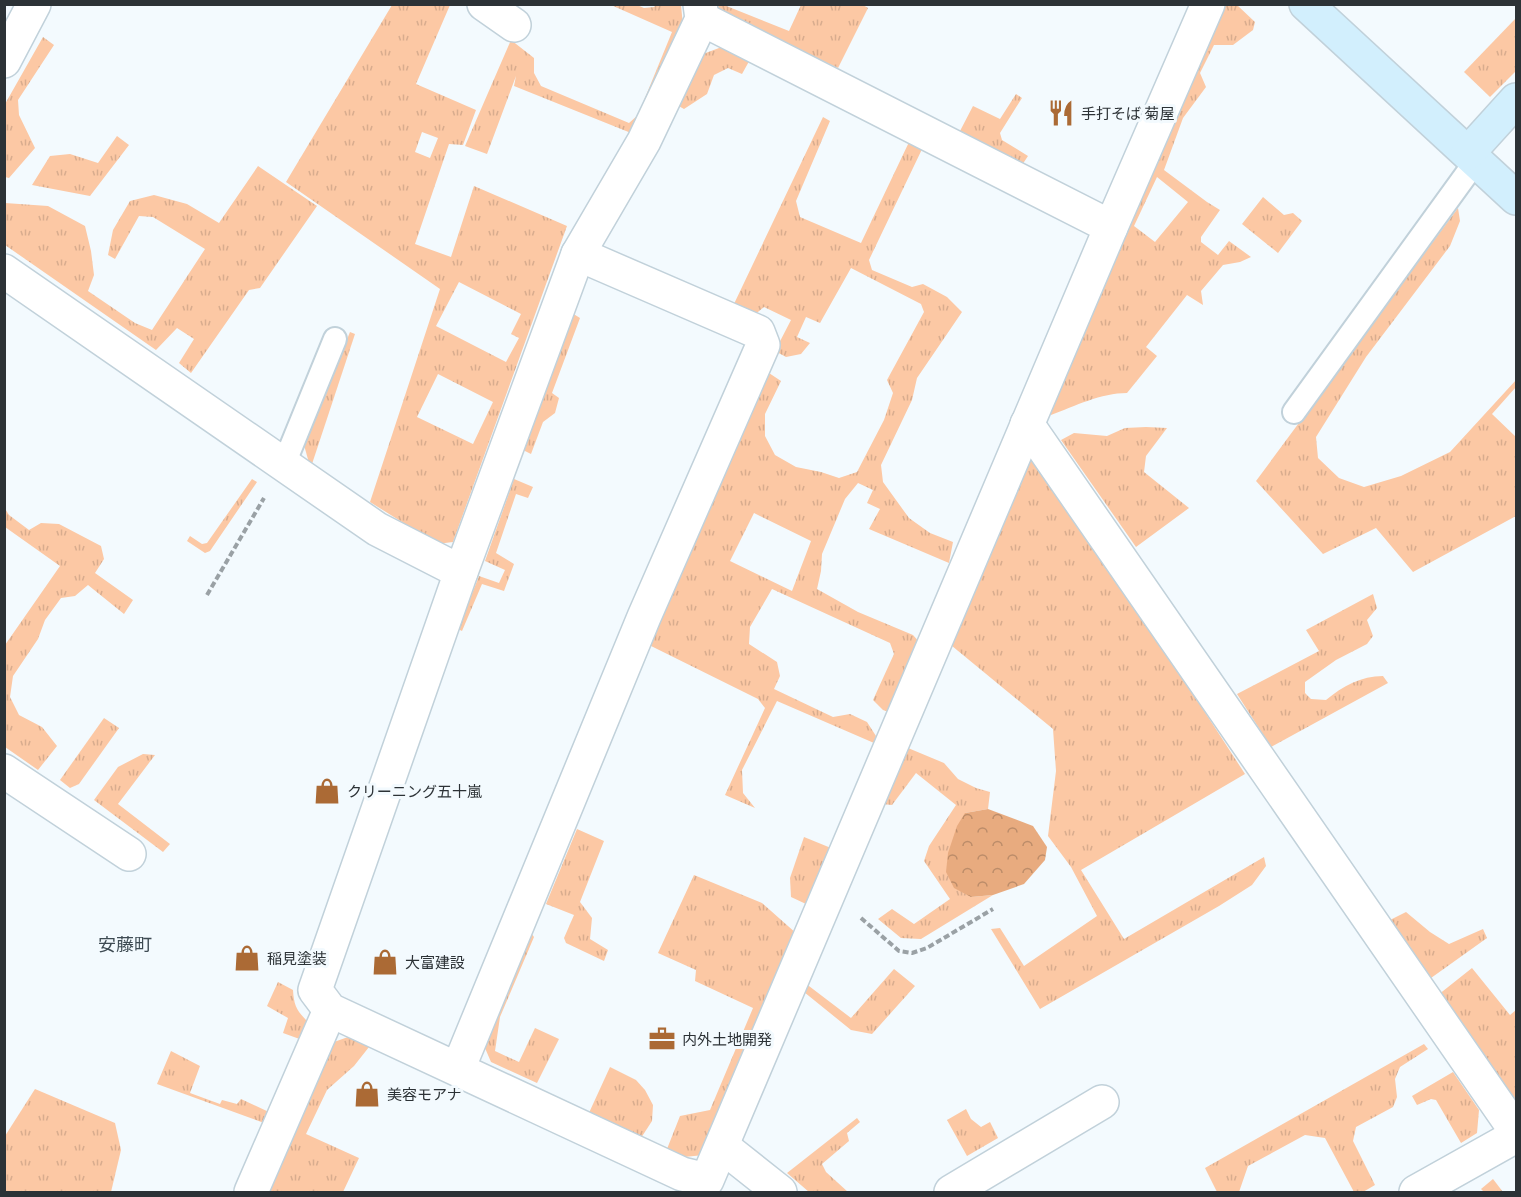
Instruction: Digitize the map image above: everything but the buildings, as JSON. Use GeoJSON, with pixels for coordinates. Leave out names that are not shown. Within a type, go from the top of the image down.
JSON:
{"type":"FeatureCollection","features":[{"type":"Feature","properties":{"kind":"street"},"geometry":{"type":"LineString","coordinates":[[4,61],[34,4]]}},
{"type":"Feature","properties":{"kind":"street"},"geometry":{"type":"LineString","coordinates":[[484,4],[514,25]]}},
{"type":"Feature","properties":{"kind":"street"},"geometry":{"type":"LineString","coordinates":[[1111,227],[701,12],[644,141],[578,254],[461,572],[315,990],[330,1010],[704,1186],[1208,4]]}},
{"type":"Feature","properties":{"kind":"street"},"geometry":{"type":"LineString","coordinates":[[1306,4],[1516,198]]}},
{"type":"Feature","properties":{"kind":"street"},"geometry":{"type":"LineString","coordinates":[[1472,157],[1516,100]]}},
{"type":"Feature","properties":{"kind":"street"},"geometry":{"type":"LineString","coordinates":[[458,1069],[644,617],[763,345],[758,332],[578,254]]}},
{"type":"Feature","properties":{"kind":"street"},"geometry":{"type":"LineString","coordinates":[[4,271],[377,529],[461,572]]}},
{"type":"Feature","properties":{"kind":"street"},"geometry":{"type":"LineString","coordinates":[[1027,424],[1516,1131]]}},
{"type":"Feature","properties":{"kind":"street"},"geometry":{"type":"LineString","coordinates":[[4,771],[129,854]]}},
{"type":"Feature","properties":{"kind":"street"},"geometry":{"type":"LineString","coordinates":[[251,1192],[330,1010]]}},
{"type":"Feature","properties":{"kind":"street"},"geometry":{"type":"LineString","coordinates":[[951,1192],[1102,1102]]}},
{"type":"Feature","properties":{"kind":"street"},"geometry":{"type":"LineString","coordinates":[[1416,1192],[1516,1136]]}},
{"type":"Feature","properties":{"kind":"street"},"geometry":{"type":"LineString","coordinates":[[722,1146],[780,1192]]}},
{"type":"Feature","properties":{"kind":"lane"},"geometry":{"type":"LineString","coordinates":[[1293,412],[1472,157]]}},
{"type":"Feature","properties":{"kind":"lane"},"geometry":{"type":"LineString","coordinates":[[284,464],[335,339]]}},
{"type":"Feature","properties":{"kind":"path"},"geometry":{"type":"LineString","coordinates":[[207,595],[284,464]]}},
{"type":"Feature","properties":{"kind":"path"},"geometry":{"type":"LineString","coordinates":[[829,891],[899,951],[912,953],[927,948],[993,909]]}},
{"type":"Feature","properties":{"kind":"green space"},"geometry":{"type":"Polygon","coordinates":[[[1223,4],[1237,5],[1255,22],[1253,30],[1233,45],[1214,45],[1200,73],[1206,87],[1183,118],[1164,170],[1220,210],[1201,237],[1201,242],[1218,255],[1229,241],[1251,257],[1223,265],[1201,291],[1203,305],[1187,295],[1146,347],[1157,356],[1127,393],[1098,398],[1051,415],[1049,401],[1223,4]],[[1157,177],[1134,226],[1155,242],[1188,202],[1157,177]]]}},
{"type":"Feature","properties":{"kind":"green space"},"geometry":{"type":"Polygon","coordinates":[[[392,5],[450,5],[416,84],[476,110],[463,145],[449,144],[415,244],[451,257],[474,186],[567,226],[453,542],[437,544],[370,502],[440,289],[286,182],[392,5]],[[422,132],[415,152],[430,158],[438,138],[422,132]],[[459,282],[436,326],[506,362],[519,338],[511,334],[521,314],[459,282]],[[438,374],[417,417],[473,444],[493,402],[438,374]]]}},
{"type":"Feature","properties":{"kind":"green space"},"geometry":{"type":"Polygon","coordinates":[[[611,5],[637,5],[644,8],[656,5],[681,5],[683,26],[631,133],[514,86],[516,76],[487,154],[465,146],[511,40],[534,58],[534,73],[541,86],[629,123],[638,115],[672,32],[611,5]]]}},
{"type":"Feature","properties":{"kind":"green space"},"geometry":{"type":"Polygon","coordinates":[[[719,5],[789,31],[801,5],[863,5],[868,8],[838,68],[716,11],[719,5]]]}},
{"type":"Feature","properties":{"kind":"green space"},"geometry":{"type":"Polygon","coordinates":[[[1516,18],[1516,71],[1490,97],[1464,72],[1516,18]]]}},
{"type":"Feature","properties":{"kind":"green space"},"geometry":{"type":"Polygon","coordinates":[[[43,37],[54,45],[18,100],[19,115],[35,148],[9,178],[5,177],[5,104],[43,37]]]}},
{"type":"Feature","properties":{"kind":"green space"},"geometry":{"type":"Polygon","coordinates":[[[727,45],[752,56],[742,74],[728,68],[714,75],[707,94],[684,109],[675,104],[703,54],[727,45]]]}},
{"type":"Feature","properties":{"kind":"green space"},"geometry":{"type":"Polygon","coordinates":[[[1016,94],[1022,98],[1000,133],[1002,140],[1028,156],[1022,165],[960,131],[973,106],[1000,119],[1016,94]]]}},
{"type":"Feature","properties":{"kind":"green space"},"geometry":{"type":"Polygon","coordinates":[[[823,117],[830,121],[796,201],[800,217],[861,243],[910,140],[924,145],[869,260],[872,270],[912,287],[923,284],[947,297],[962,312],[917,378],[912,400],[881,465],[883,482],[909,518],[930,533],[953,542],[949,563],[869,529],[880,509],[867,503],[873,490],[858,483],[845,499],[822,554],[817,589],[858,612],[913,635],[921,644],[891,713],[883,710],[873,700],[894,654],[890,643],[772,589],[750,627],[749,644],[777,662],[780,676],[774,689],[833,717],[850,714],[867,722],[876,736],[874,743],[777,701],[742,770],[743,793],[755,808],[725,795],[765,708],[758,699],[647,644],[766,371],[781,381],[765,414],[765,436],[775,455],[796,467],[839,478],[857,472],[884,420],[893,393],[887,380],[924,312],[921,304],[851,268],[820,323],[806,317],[797,337],[810,343],[801,354],[786,357],[775,351],[791,320],[764,307],[753,316],[733,306],[823,117]],[[754,513],[730,561],[792,591],[811,541],[754,513]]]}},
{"type":"Feature","properties":{"kind":"green space"},"geometry":{"type":"Polygon","coordinates":[[[117,136],[129,145],[90,196],[32,185],[50,156],[70,154],[98,163],[117,136]]]}},
{"type":"Feature","properties":{"kind":"green space"},"geometry":{"type":"Polygon","coordinates":[[[258,166],[317,206],[260,288],[249,290],[191,373],[179,363],[194,339],[177,328],[156,350],[5,245],[5,203],[48,206],[85,226],[94,275],[88,291],[135,323],[152,330],[205,249],[153,217],[139,216],[115,259],[108,255],[113,230],[130,201],[154,195],[187,204],[219,223],[258,166]]]}},
{"type":"Feature","properties":{"kind":"green space"},"geometry":{"type":"Polygon","coordinates":[[[1263,197],[1284,215],[1293,213],[1302,221],[1278,253],[1242,224],[1263,197]]]}},
{"type":"Feature","properties":{"kind":"green space"},"geometry":{"type":"Polygon","coordinates":[[[1458,208],[1460,221],[1450,246],[1366,357],[1316,437],[1318,458],[1339,478],[1364,487],[1401,476],[1450,452],[1516,380],[1516,387],[1492,414],[1516,437],[1516,516],[1413,572],[1376,528],[1323,554],[1256,481],[1458,208]]]}},
{"type":"Feature","properties":{"kind":"green space"},"geometry":{"type":"Polygon","coordinates":[[[572,313],[580,318],[552,393],[559,398],[555,413],[543,422],[531,454],[521,449],[572,313]]]}},
{"type":"Feature","properties":{"kind":"green space"},"geometry":{"type":"Polygon","coordinates":[[[350,332],[355,334],[312,464],[309,463],[304,445],[350,332]]]}},
{"type":"Feature","properties":{"kind":"green space"},"geometry":{"type":"Polygon","coordinates":[[[1125,428],[1167,428],[1146,456],[1144,472],[1189,508],[1136,547],[1061,440],[1074,433],[1107,436],[1125,428]]]}},
{"type":"Feature","properties":{"kind":"green space"},"geometry":{"type":"Polygon","coordinates":[[[1026,450],[1035,450],[1245,774],[1081,870],[1124,939],[1264,857],[1266,866],[1252,885],[1219,906],[1040,1009],[991,929],[1000,928],[1024,966],[1097,916],[1071,867],[1048,836],[1056,771],[1053,729],[946,641],[1026,450]]]}},
{"type":"Feature","properties":{"kind":"green space"},"geometry":{"type":"Polygon","coordinates":[[[252,479],[257,482],[210,551],[205,553],[187,541],[190,536],[202,544],[207,543],[252,479]]]}},
{"type":"Feature","properties":{"kind":"green space"},"geometry":{"type":"Polygon","coordinates":[[[514,479],[533,487],[528,498],[516,494],[496,553],[514,564],[504,591],[482,584],[462,631],[458,629],[479,576],[499,583],[505,570],[485,561],[514,479]]]}},
{"type":"Feature","properties":{"kind":"green space"},"geometry":{"type":"Polygon","coordinates":[[[4,507],[9,515],[29,530],[41,523],[59,524],[101,546],[104,559],[95,573],[133,600],[124,614],[88,585],[75,596],[61,598],[45,620],[38,639],[13,676],[10,697],[19,715],[42,727],[57,746],[38,770],[5,747],[5,645],[60,566],[5,527],[4,507]]]}},
{"type":"Feature","properties":{"kind":"green space"},"geometry":{"type":"Polygon","coordinates":[[[1373,594],[1377,608],[1367,620],[1373,636],[1367,644],[1336,660],[1305,682],[1305,693],[1311,699],[1326,700],[1346,686],[1367,678],[1383,676],[1388,683],[1271,747],[1237,694],[1319,651],[1306,630],[1373,594]]]}},
{"type":"Feature","properties":{"kind":"green space"},"geometry":{"type":"Polygon","coordinates":[[[104,718],[119,728],[79,784],[70,788],[60,780],[104,718]]]}},
{"type":"Feature","properties":{"kind":"green space"},"geometry":{"type":"Polygon","coordinates":[[[908,748],[944,763],[958,779],[990,792],[988,809],[965,813],[971,897],[993,895],[921,939],[901,938],[878,919],[892,909],[914,924],[950,899],[924,861],[929,846],[956,805],[916,773],[892,805],[882,804],[908,748]]]}},
{"type":"Feature","properties":{"kind":"green space"},"geometry":{"type":"Polygon","coordinates":[[[143,754],[155,755],[118,804],[170,844],[163,852],[94,800],[118,767],[143,754]]]}},
{"type":"Feature","properties":{"kind":"green space"},"geometry":{"type":"Polygon","coordinates":[[[988,809],[1033,826],[1047,847],[1045,860],[1024,884],[993,895],[971,897],[954,888],[946,872],[948,853],[957,826],[965,813],[988,809]]]}},
{"type":"Feature","properties":{"kind":"green space"},"geometry":{"type":"Polygon","coordinates":[[[577,829],[604,841],[580,902],[592,918],[590,939],[608,950],[604,961],[566,943],[564,938],[574,915],[546,904],[577,829]]]}},
{"type":"Feature","properties":{"kind":"green space"},"geometry":{"type":"Polygon","coordinates":[[[804,837],[831,848],[806,904],[791,897],[790,878],[804,837]]]}},
{"type":"Feature","properties":{"kind":"green space"},"geometry":{"type":"Polygon","coordinates":[[[694,875],[762,903],[797,934],[704,1155],[684,1157],[667,1149],[680,1116],[710,1110],[753,1008],[695,981],[696,970],[658,953],[694,875]]]}},
{"type":"Feature","properties":{"kind":"green space"},"geometry":{"type":"Polygon","coordinates":[[[1406,912],[1449,944],[1483,929],[1487,938],[1431,978],[1388,921],[1406,912]]]}},
{"type":"Feature","properties":{"kind":"green space"},"geometry":{"type":"Polygon","coordinates":[[[531,933],[534,937],[500,1017],[495,1051],[519,1062],[535,1028],[559,1039],[537,1083],[491,1062],[482,1041],[531,933]]]}},
{"type":"Feature","properties":{"kind":"green space"},"geometry":{"type":"Polygon","coordinates":[[[1472,968],[1510,1015],[1516,1010],[1516,1105],[1438,995],[1472,968]]]}},
{"type":"Feature","properties":{"kind":"green space"},"geometry":{"type":"Polygon","coordinates":[[[894,969],[915,986],[872,1034],[851,1030],[804,992],[805,983],[851,1018],[894,969]]]}},
{"type":"Feature","properties":{"kind":"green space"},"geometry":{"type":"Polygon","coordinates":[[[278,982],[293,990],[297,1008],[310,1024],[305,1041],[283,1033],[288,1018],[267,1006],[278,982]]]}},
{"type":"Feature","properties":{"kind":"green space"},"geometry":{"type":"Polygon","coordinates":[[[348,1037],[369,1047],[354,1066],[327,1090],[306,1134],[359,1158],[343,1192],[268,1192],[334,1042],[348,1037]]]}},
{"type":"Feature","properties":{"kind":"green space"},"geometry":{"type":"Polygon","coordinates":[[[1424,1044],[1428,1049],[1400,1067],[1395,1079],[1397,1097],[1393,1107],[1356,1127],[1353,1141],[1375,1185],[1363,1192],[1354,1192],[1325,1138],[1305,1135],[1248,1166],[1239,1192],[1217,1192],[1205,1168],[1424,1044]]]}},
{"type":"Feature","properties":{"kind":"green space"},"geometry":{"type":"Polygon","coordinates":[[[171,1051],[200,1066],[190,1093],[220,1104],[222,1100],[237,1104],[241,1099],[271,1113],[264,1123],[157,1084],[171,1051]]]}},
{"type":"Feature","properties":{"kind":"green space"},"geometry":{"type":"Polygon","coordinates":[[[610,1067],[636,1080],[645,1090],[653,1105],[652,1121],[641,1138],[588,1115],[610,1067]]]}},
{"type":"Feature","properties":{"kind":"green space"},"geometry":{"type":"Polygon","coordinates":[[[1453,1072],[1479,1110],[1477,1133],[1461,1143],[1436,1100],[1431,1099],[1417,1105],[1412,1096],[1453,1072]]]}},
{"type":"Feature","properties":{"kind":"green space"},"geometry":{"type":"Polygon","coordinates":[[[35,1089],[115,1123],[121,1150],[111,1192],[5,1192],[5,1136],[35,1089]]]}},
{"type":"Feature","properties":{"kind":"green space"},"geometry":{"type":"Polygon","coordinates":[[[966,1109],[971,1119],[981,1127],[990,1122],[998,1138],[967,1156],[947,1120],[966,1109]]]}},
{"type":"Feature","properties":{"kind":"green space"},"geometry":{"type":"Polygon","coordinates":[[[857,1118],[860,1122],[847,1133],[849,1141],[822,1164],[826,1172],[848,1192],[809,1192],[787,1173],[857,1118]]]}},
{"type":"Feature","properties":{"kind":"green space"},"geometry":{"type":"Polygon","coordinates":[[[1493,1179],[1503,1192],[1484,1192],[1481,1189],[1493,1179]]]}},
{"type":"Feature","properties":{"kind":"place","name":"手打そば 菊屋"},"geometry":{"type":"Point","coordinates":[1061,113]}},
{"type":"Feature","properties":{"kind":"place","name":"クリーニング五十嵐"},"geometry":{"type":"Point","coordinates":[327,791]}},
{"type":"Feature","properties":{"kind":"place","name":"稲見塗装"},"geometry":{"type":"Point","coordinates":[247,958]}},
{"type":"Feature","properties":{"kind":"place","name":"大富建設"},"geometry":{"type":"Point","coordinates":[385,962]}},
{"type":"Feature","properties":{"kind":"place","name":"内外土地開発"},"geometry":{"type":"Point","coordinates":[662,1039]}},
{"type":"Feature","properties":{"kind":"place","name":"美容モアナ"},"geometry":{"type":"Point","coordinates":[367,1094]}},
{"type":"Feature","properties":{"kind":"district","name":"安藤町"},"geometry":{"type":"Point","coordinates":[125,944]}}]}
